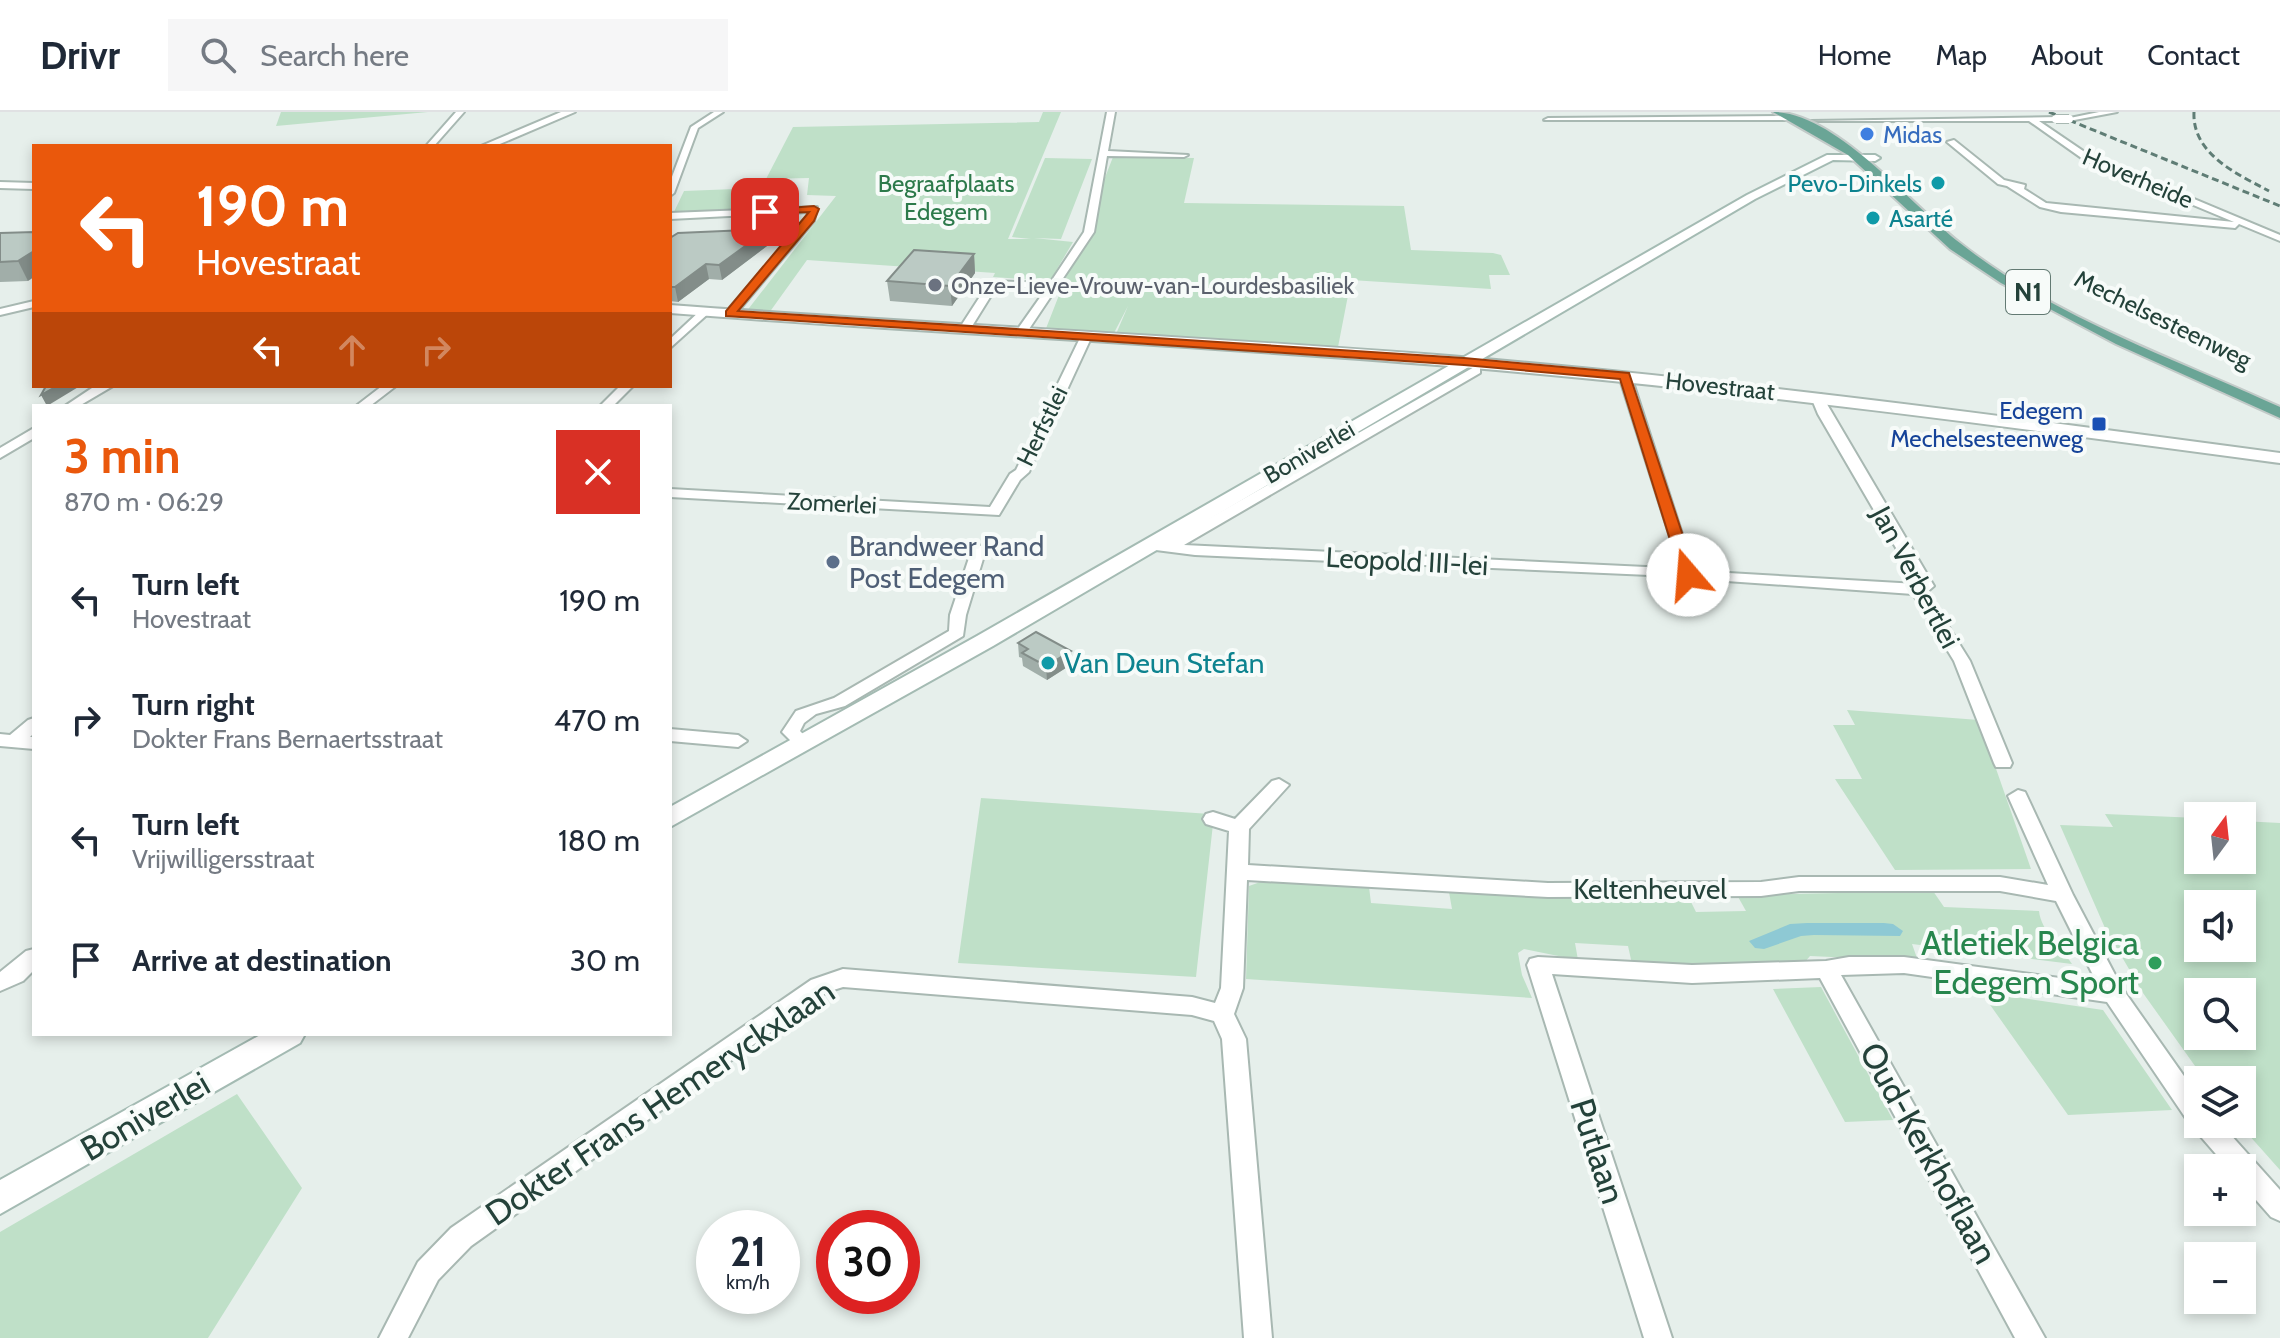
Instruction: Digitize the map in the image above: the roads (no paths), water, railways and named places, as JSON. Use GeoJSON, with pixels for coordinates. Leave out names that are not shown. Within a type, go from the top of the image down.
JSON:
{"type":"FeatureCollection","features":[{"type":"Feature","properties":{"kind":"main road"},"geometry":{"type":"LineString","coordinates":[[491,144],[570,112]]}},
{"type":"Feature","properties":{"kind":"main road","name":"Mechelsesteenweg"},"geometry":{"type":"LineString","coordinates":[[1778,112],[1815,121],[1968,242],[2015,273],[2280,402]]}},
{"type":"Feature","properties":{"kind":"main road","name":"Mechelsesteenweg"},"geometry":{"type":"LineString","coordinates":[[1793,115],[1863,156],[1942,237],[2007,280],[2061,310],[2280,413]]}},
{"type":"Feature","properties":{"kind":"main road","name":"Boniverlei"},"geometry":{"type":"LineString","coordinates":[[672,817],[1158,547],[1820,159],[1839,144]]}},
{"type":"Feature","properties":{"kind":"main road","name":"Boniverlei"},"geometry":{"type":"LineString","coordinates":[[1820,159],[1863,156]]}},
{"type":"Feature","properties":{"kind":"main road"},"geometry":{"type":"LineString","coordinates":[[0,185],[32,186]]}},
{"type":"Feature","properties":{"kind":"main road","name":"Hovestraat"},"geometry":{"type":"LineString","coordinates":[[672,309],[1625,376],[1817,397],[2280,458]]}},
{"type":"Feature","properties":{"kind":"main road","name":"Boniverlei"},"geometry":{"type":"LineString","coordinates":[[0,1198],[285,1036]]}},
{"type":"Feature","properties":{"kind":"street"},"geometry":{"type":"LineString","coordinates":[[432,144],[460,112]]}},
{"type":"Feature","properties":{"kind":"street"},"geometry":{"type":"LineString","coordinates":[[672,188],[695,127],[720,112]]}},
{"type":"Feature","properties":{"kind":"street"},"geometry":{"type":"LineString","coordinates":[[1021,333],[1089,232],[1111,112]]}},
{"type":"Feature","properties":{"kind":"street"},"geometry":{"type":"LineString","coordinates":[[1489,112],[1502,116]]}},
{"type":"Feature","properties":{"kind":"street"},"geometry":{"type":"LineString","coordinates":[[1815,121],[2032,120],[2099,116],[2113,112]]}},
{"type":"Feature","properties":{"kind":"street"},"geometry":{"type":"LineString","coordinates":[[1548,120],[1793,115]]}},
{"type":"Feature","properties":{"kind":"street","name":"Hoverheide"},"geometry":{"type":"LineString","coordinates":[[2032,120],[2086,157],[2280,238]]}},
{"type":"Feature","properties":{"kind":"street","name":"Hoverheide"},"geometry":{"type":"LineString","coordinates":[[1951,142],[2001,182],[2035,200],[2061,209],[2250,226]]}},
{"type":"Feature","properties":{"kind":"street"},"geometry":{"type":"LineString","coordinates":[[1103,153],[1184,155]]}},
{"type":"Feature","properties":{"kind":"street"},"geometry":{"type":"LineString","coordinates":[[672,158],[684,158]]}},
{"type":"Feature","properties":{"kind":"street"},"geometry":{"type":"LineString","coordinates":[[672,216],[814,209],[811,219],[730,314]]}},
{"type":"Feature","properties":{"kind":"street"},"geometry":{"type":"LineString","coordinates":[[965,329],[994,283],[1053,286]]}},
{"type":"Feature","properties":{"kind":"street"},"geometry":{"type":"LineString","coordinates":[[0,312],[32,304]]}},
{"type":"Feature","properties":{"kind":"street"},"geometry":{"type":"LineString","coordinates":[[672,343],[705,312]]}},
{"type":"Feature","properties":{"kind":"street","name":"Herfstlei"},"geometry":{"type":"LineString","coordinates":[[994,512],[1015,477],[1022,472],[1085,338]]}},
{"type":"Feature","properties":{"kind":"street"},"geometry":{"type":"LineString","coordinates":[[1625,376],[1688,575],[1918,590]]}},
{"type":"Feature","properties":{"kind":"street"},"geometry":{"type":"LineString","coordinates":[[74,404],[97,388]]}},
{"type":"Feature","properties":{"kind":"street"},"geometry":{"type":"LineString","coordinates":[[365,404],[387,388]]}},
{"type":"Feature","properties":{"kind":"street"},"geometry":{"type":"LineString","coordinates":[[608,404],[625,388]]}},
{"type":"Feature","properties":{"kind":"street","name":"Jan Verbertlei"},"geometry":{"type":"LineString","coordinates":[[1817,397],[1926,586],[1918,590],[1962,661],[2003,763]]}},
{"type":"Feature","properties":{"kind":"street"},"geometry":{"type":"LineString","coordinates":[[0,454],[31,435]]}},
{"type":"Feature","properties":{"kind":"street","name":"Zomerlei"},"geometry":{"type":"LineString","coordinates":[[672,493],[994,512]]}},
{"type":"Feature","properties":{"kind":"street","name":"Leopold III-lei"},"geometry":{"type":"LineString","coordinates":[[1158,547],[1667,573]]}},
{"type":"Feature","properties":{"kind":"street"},"geometry":{"type":"LineString","coordinates":[[957,633],[958,615],[979,549]]}},
{"type":"Feature","properties":{"kind":"street"},"geometry":{"type":"LineString","coordinates":[[803,743],[791,732],[792,724],[801,716],[820,706],[839,702],[957,633],[985,641]]}},
{"type":"Feature","properties":{"kind":"street"},"geometry":{"type":"LineString","coordinates":[[7,740],[32,725]]}},
{"type":"Feature","properties":{"kind":"street"},"geometry":{"type":"LineString","coordinates":[[672,735],[738,741]]}},
{"type":"Feature","properties":{"kind":"street"},"geometry":{"type":"LineString","coordinates":[[7,740],[32,743]]}},
{"type":"Feature","properties":{"kind":"street"},"geometry":{"type":"LineString","coordinates":[[1258,1338],[1234,1039],[1222,1014],[1232,988],[1239,827],[1279,785]]}},
{"type":"Feature","properties":{"kind":"street"},"geometry":{"type":"LineString","coordinates":[[2018,796],[2063,895],[2114,994],[2184,1096]]}},
{"type":"Feature","properties":{"kind":"street"},"geometry":{"type":"LineString","coordinates":[[1213,819],[1239,827]]}},
{"type":"Feature","properties":{"kind":"street","name":"Keltenheuvel"},"geometry":{"type":"LineString","coordinates":[[1236,872],[1548,890],[1761,889],[1799,884],[2000,884],[2063,895]]}},
{"type":"Feature","properties":{"kind":"street"},"geometry":{"type":"LineString","coordinates":[[8,979],[32,959]]}},
{"type":"Feature","properties":{"kind":"street","name":"Putlaan"},"geometry":{"type":"LineString","coordinates":[[1658,1338],[1538,965],[1692,974],[1826,969]]}},
{"type":"Feature","properties":{"kind":"street"},"geometry":{"type":"LineString","coordinates":[[1826,969],[1849,965],[1904,965],[2114,994]]}},
{"type":"Feature","properties":{"kind":"street","name":"Oud-Kerkhoflaan"},"geometry":{"type":"LineString","coordinates":[[1826,969],[2031,1338]]}},
{"type":"Feature","properties":{"kind":"street","name":"Dokter Frans Hemeryckxlaan"},"geometry":{"type":"LineString","coordinates":[[393,1338],[428,1271],[461,1237],[819,986],[843,978],[1192,1006],[1222,1014]]}},
{"type":"Feature","properties":{"kind":"street"},"geometry":{"type":"LineString","coordinates":[[2217,1138],[2280,1209]]}},
{"type":"Feature","properties":{"kind":"water"},"geometry":{"type":"Polygon","coordinates":[[[1884,923],[1893,924],[1903,931],[1900,936],[1801,936],[1764,949],[1755,948],[1749,941],[1790,924],[1884,923]]]}},
{"type":"Feature","properties":{"kind":"railway"},"geometry":{"type":"LineString","coordinates":[[2049,112],[2280,206]]}},
{"type":"Feature","properties":{"kind":"railway"},"geometry":{"type":"LineString","coordinates":[[2194,112],[2195,127],[2208,151],[2231,170],[2269,191]]}},
{"type":"Feature","properties":{"kind":"place","name":"Midas"},"geometry":{"type":"Point","coordinates":[1867,134]}},
{"type":"Feature","properties":{"kind":"place","name":"Pevo-Dinkels"},"geometry":{"type":"Point","coordinates":[1938,183]}},
{"type":"Feature","properties":{"kind":"place","name":"Asarté"},"geometry":{"type":"Point","coordinates":[1873,218]}},
{"type":"Feature","properties":{"kind":"place","name":"Onze-Lieve-Vrouw-van-Lourdesbasiliek"},"geometry":{"type":"Point","coordinates":[935,285]}},
{"type":"Feature","properties":{"kind":"place","name":"Edegem Mechelsesteenweg"},"geometry":{"type":"Point","coordinates":[2099,424]}},
{"type":"Feature","properties":{"kind":"place","name":"Brandweer Rand Post Edegem"},"geometry":{"type":"Point","coordinates":[833,562]}},
{"type":"Feature","properties":{"kind":"place","name":"Van Deun Stefan"},"geometry":{"type":"Point","coordinates":[1048,663]}},
{"type":"Feature","properties":{"kind":"place","name":"Atletiek Belgica Edegem Sport"},"geometry":{"type":"Point","coordinates":[2155,963]}},
{"type":"Feature","properties":{"kind":"park label","name":"Begraafplaats Edegem"},"geometry":{"type":"Point","coordinates":[946,197]}}]}
